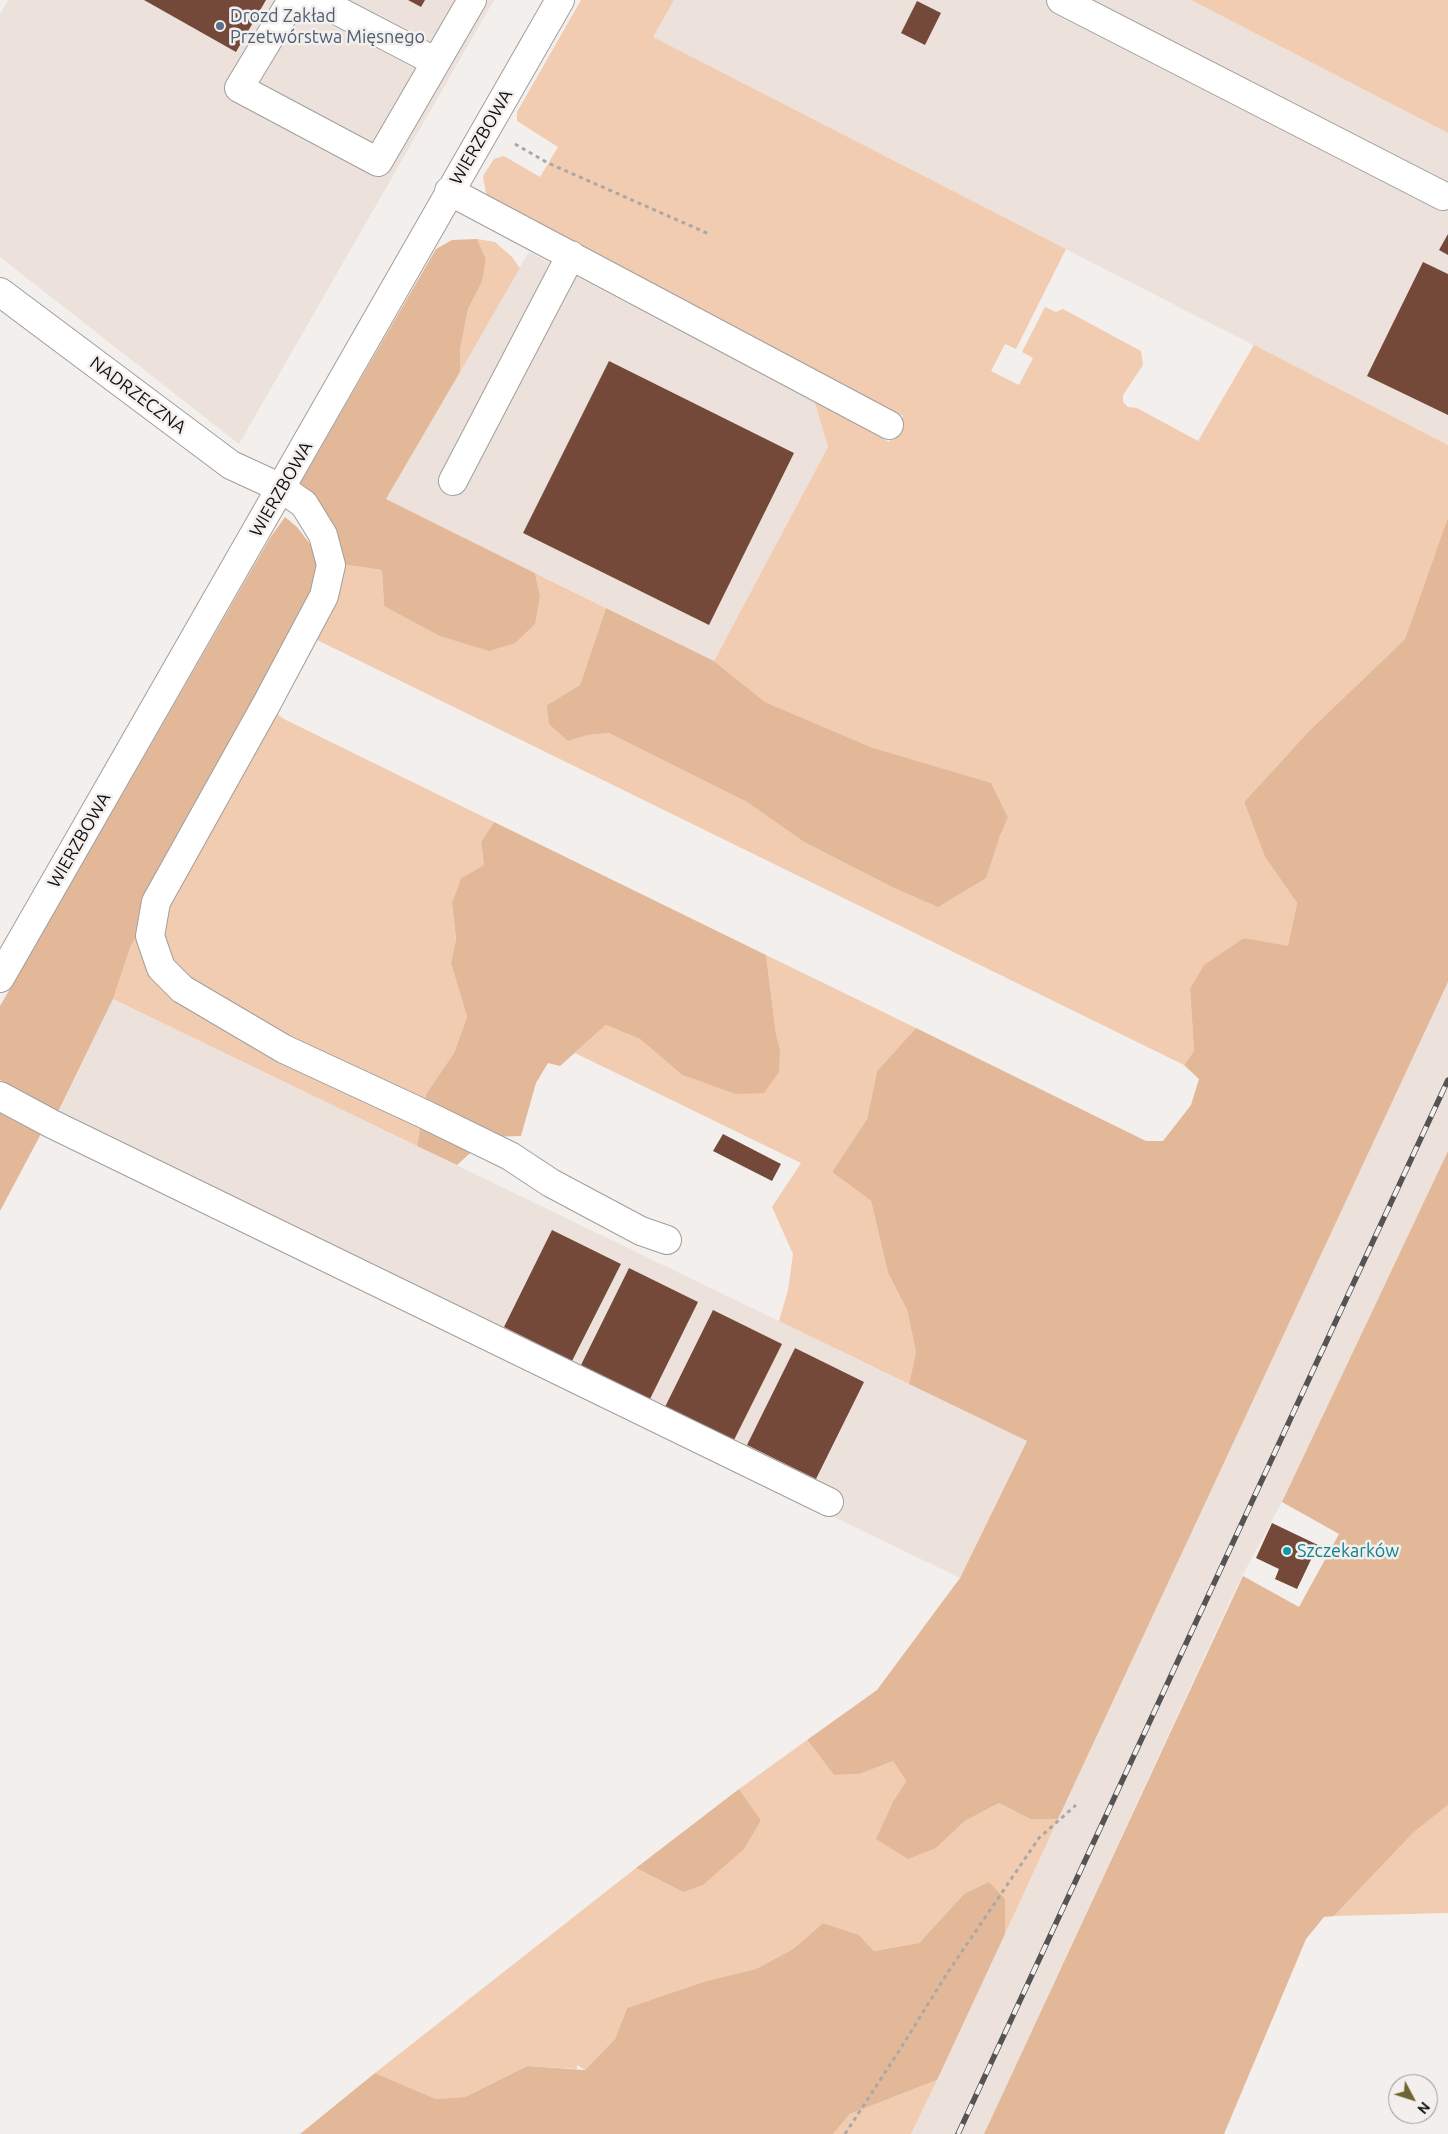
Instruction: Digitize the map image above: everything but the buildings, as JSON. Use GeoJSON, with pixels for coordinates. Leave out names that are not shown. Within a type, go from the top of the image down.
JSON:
{"type":"FeatureCollection","features":[{"type":"Feature","properties":{"kind":"street"},"geometry":{"type":"LineString","coordinates":[[292,0],[239,88],[378,162],[472,0]]}},
{"type":"Feature","properties":{"kind":"street"},"geometry":{"type":"LineString","coordinates":[[317,0],[436,62]]}},
{"type":"Feature","properties":{"kind":"street","name":"WIERZBOWA"},"geometry":{"type":"LineString","coordinates":[[0,978],[560,0]]}},
{"type":"Feature","properties":{"kind":"street"},"geometry":{"type":"LineString","coordinates":[[1061,0],[1443,196]]}},
{"type":"Feature","properties":{"kind":"street"},"geometry":{"type":"LineString","coordinates":[[449,192],[889,425]]}},
{"type":"Feature","properties":{"kind":"street"},"geometry":{"type":"LineString","coordinates":[[453,481],[571,255]]}},
{"type":"Feature","properties":{"kind":"street","name":"NADRZECZNA"},"geometry":{"type":"LineString","coordinates":[[0,292],[231,465],[281,488],[304,504],[322,534],[331,565],[324,596],[267,703],[156,902],[150,936],[161,968],[182,989],[284,1049],[510,1156],[551,1183],[641,1231],[667,1240]]}},
{"type":"Feature","properties":{"kind":"street"},"geometry":{"type":"LineString","coordinates":[[0,1096],[61,1129],[829,1502]]}},
{"type":"Feature","properties":{"kind":"path"},"geometry":{"type":"LineString","coordinates":[[486,127],[548,163],[709,234]]}},
{"type":"Feature","properties":{"kind":"path"},"geometry":{"type":"LineString","coordinates":[[845,2134],[946,1975],[1039,1838],[1076,1805]]}},
{"type":"Feature","properties":{"kind":"shaded area"},"geometry":{"type":"Polygon","coordinates":[[[8,0],[494,0],[239,444],[0,257],[0,14],[8,0]]]}},
{"type":"Feature","properties":{"kind":"shaded area"},"geometry":{"type":"Polygon","coordinates":[[[581,0],[674,0],[653,37],[1066,249],[1016,349],[1005,344],[991,371],[1019,385],[1033,358],[1022,352],[1045,307],[1056,312],[1063,309],[1141,351],[1143,365],[1123,395],[1123,402],[1128,407],[1137,408],[1198,441],[1254,345],[1448,445],[1448,517],[1405,639],[1310,730],[1244,802],[1265,857],[1297,903],[1288,947],[1244,938],[1190,989],[1194,1051],[1184,1065],[311,637],[340,564],[382,570],[384,606],[408,618],[540,596],[535,573],[606,608],[580,685],[547,705],[568,741],[588,735],[609,733],[747,802],[804,842],[892,887],[999,838],[1008,818],[873,748],[765,702],[714,661],[828,447],[814,400],[889,442],[903,416],[526,228],[487,199],[483,176],[494,159],[504,156],[540,177],[558,147],[517,121],[517,112],[581,0]]]}},
{"type":"Feature","properties":{"kind":"shaded area"},"geometry":{"type":"Polygon","coordinates":[[[674,0],[1191,0],[1448,133],[1448,445],[652,37],[674,0]]]}},
{"type":"Feature","properties":{"kind":"shaded area"},"geometry":{"type":"Polygon","coordinates":[[[1191,0],[1448,0],[1448,133],[1386,101],[1191,0]]]}},
{"type":"Feature","properties":{"kind":"shaded area"},"geometry":{"type":"Polygon","coordinates":[[[477,239],[495,242],[512,257],[520,268],[460,372],[460,350],[468,309],[481,281],[486,259],[477,239]]]}},
{"type":"Feature","properties":{"kind":"shaded area"},"geometry":{"type":"Polygon","coordinates":[[[477,239],[486,259],[482,281],[468,309],[460,350],[460,372],[386,499],[535,573],[540,596],[535,624],[515,643],[489,651],[440,636],[384,606],[382,570],[340,564],[299,485],[436,249],[452,240],[477,239]]]}},
{"type":"Feature","properties":{"kind":"shaded area"},"geometry":{"type":"Polygon","coordinates":[[[529,252],[814,400],[828,447],[714,661],[386,499],[529,252]]]}},
{"type":"Feature","properties":{"kind":"shaded area"},"geometry":{"type":"Polygon","coordinates":[[[285,517],[297,527],[317,553],[315,576],[304,613],[130,948],[113,999],[57,1114],[29,1095],[0,1080],[0,1006],[270,538],[285,517]]]}},
{"type":"Feature","properties":{"kind":"shaded area"},"geometry":{"type":"Polygon","coordinates":[[[1448,517],[1448,982],[1058,1819],[1030,1819],[999,1803],[965,1821],[936,1848],[908,1859],[876,1839],[894,1800],[906,1781],[893,1761],[860,1774],[834,1775],[807,1740],[877,1690],[960,1578],[1027,1441],[909,1384],[916,1352],[907,1310],[888,1273],[871,1201],[832,1172],[867,1119],[877,1071],[916,1028],[1146,1141],[1163,1141],[1191,1105],[1199,1079],[1184,1065],[1194,1051],[1190,989],[1204,965],[1244,938],[1288,946],[1297,903],[1265,857],[1244,802],[1310,730],[1405,639],[1448,517]]]}},
{"type":"Feature","properties":{"kind":"shaded area"},"geometry":{"type":"Polygon","coordinates":[[[606,608],[714,661],[765,702],[873,748],[991,783],[1008,818],[999,838],[986,878],[938,907],[892,887],[804,842],[747,802],[609,733],[588,735],[568,741],[549,724],[547,705],[580,685],[606,608]]]}},
{"type":"Feature","properties":{"kind":"shaded area"},"geometry":{"type":"Polygon","coordinates":[[[270,709],[284,719],[494,822],[481,842],[484,865],[461,878],[452,903],[456,939],[451,963],[467,1017],[454,1053],[426,1094],[417,1146],[113,999],[130,948],[180,850],[270,709]]]}},
{"type":"Feature","properties":{"kind":"shaded area"},"geometry":{"type":"Polygon","coordinates":[[[494,822],[766,955],[776,1034],[780,1049],[779,1072],[764,1093],[736,1094],[682,1075],[640,1039],[606,1025],[560,1066],[548,1063],[536,1083],[521,1136],[488,1137],[457,1165],[417,1146],[426,1094],[454,1053],[467,1017],[451,963],[456,939],[452,903],[461,878],[484,865],[481,842],[494,822]]]}},
{"type":"Feature","properties":{"kind":"shaded area"},"geometry":{"type":"Polygon","coordinates":[[[766,955],[916,1028],[877,1071],[867,1119],[832,1172],[871,1201],[888,1273],[907,1310],[916,1352],[909,1384],[779,1321],[788,1290],[793,1254],[772,1207],[801,1163],[575,1053],[606,1025],[640,1039],[682,1075],[708,1084],[780,1049],[776,1034],[766,955]]]}},
{"type":"Feature","properties":{"kind":"shaded area"},"geometry":{"type":"Polygon","coordinates":[[[1448,982],[1448,1151],[1285,1496],[1238,1584],[984,2134],[911,2134],[1448,982]]]}},
{"type":"Feature","properties":{"kind":"shaded area"},"geometry":{"type":"Polygon","coordinates":[[[113,999],[1027,1441],[960,1578],[47,1136],[113,999]]]}},
{"type":"Feature","properties":{"kind":"shaded area"},"geometry":{"type":"Polygon","coordinates":[[[0,1110],[42,1132],[0,1211],[0,1110]]]}},
{"type":"Feature","properties":{"kind":"shaded area"},"geometry":{"type":"Polygon","coordinates":[[[1448,1151],[1448,1805],[1413,1833],[1334,1916],[1324,1917],[1306,1939],[1224,2134],[984,2134],[1243,1576],[1299,1607],[1339,1534],[1282,1502],[1448,1151]]]}},
{"type":"Feature","properties":{"kind":"shaded area"},"geometry":{"type":"Polygon","coordinates":[[[807,1740],[834,1775],[860,1774],[893,1761],[906,1781],[894,1800],[936,1848],[965,1821],[999,1803],[1030,1819],[1058,1819],[1005,1934],[1005,1900],[964,1894],[919,1943],[874,1951],[859,1935],[823,1923],[793,1949],[756,1969],[706,1981],[627,2008],[615,2039],[585,2070],[577,2065],[577,2069],[527,2066],[465,2097],[436,2099],[375,2073],[636,1868],[683,1892],[761,1820],[739,1789],[807,1740]]]}},
{"type":"Feature","properties":{"kind":"shaded area"},"geometry":{"type":"Polygon","coordinates":[[[739,1789],[761,1820],[744,1849],[703,1885],[683,1892],[636,1868],[739,1789]]]}},
{"type":"Feature","properties":{"kind":"shaded area"},"geometry":{"type":"Polygon","coordinates":[[[1448,1805],[1448,1913],[1334,1916],[1413,1833],[1448,1805]]]}},
{"type":"Feature","properties":{"kind":"shaded area"},"geometry":{"type":"Polygon","coordinates":[[[989,1882],[1005,1899],[1005,1934],[937,2080],[850,2114],[833,2134],[300,2134],[375,2073],[436,2099],[465,2097],[527,2066],[585,2070],[615,2039],[627,2008],[706,1981],[756,1969],[793,1949],[823,1923],[859,1935],[874,1951],[919,1943],[964,1894],[989,1882]]]}},
{"type":"Feature","properties":{"kind":"shaded area"},"geometry":{"type":"Polygon","coordinates":[[[937,2080],[911,2134],[833,2134],[850,2114],[937,2080]]]}},
{"type":"Feature","properties":{"kind":"railway"},"geometry":{"type":"LineString","coordinates":[[958,2134],[1448,1080]]}},
{"type":"Feature","properties":{"kind":"place","name":"Drozd Zakład Przetwórstwa Mięsnego"},"geometry":{"type":"Point","coordinates":[220,26]}},
{"type":"Feature","properties":{"kind":"place","name":"Szczekarków"},"geometry":{"type":"Point","coordinates":[1287,1551]}}]}
